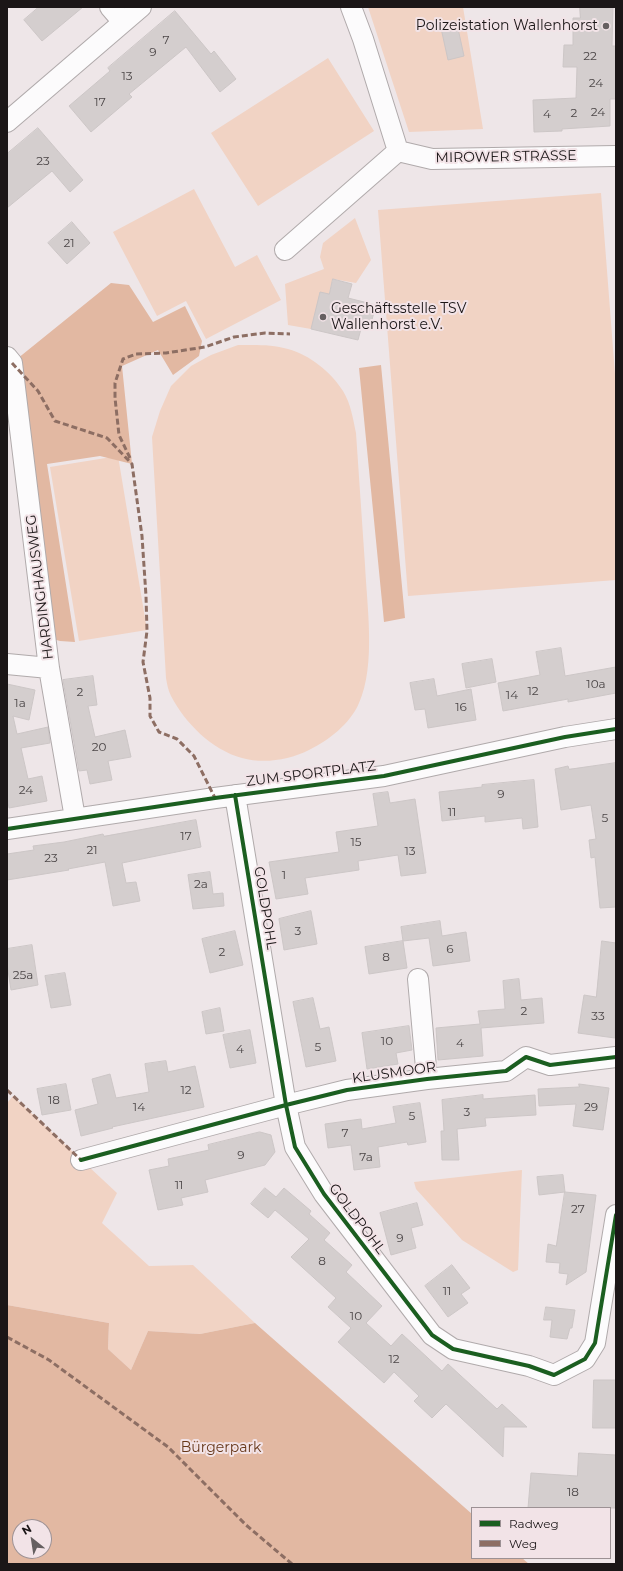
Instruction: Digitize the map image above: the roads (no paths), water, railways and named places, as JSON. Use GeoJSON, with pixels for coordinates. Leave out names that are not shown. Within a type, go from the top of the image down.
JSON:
{"type":"FeatureCollection","features":[{"type":"Feature","properties":{"kind":"street"},"geometry":{"type":"LineString","coordinates":[[110,7],[123,22]]}},
{"type":"Feature","properties":{"kind":"street"},"geometry":{"type":"LineString","coordinates":[[7,122],[141,7]]}},
{"type":"Feature","properties":{"kind":"street"},"geometry":{"type":"LineString","coordinates":[[285,250],[398,151],[351,7]]}},
{"type":"Feature","properties":{"kind":"street","name":"MIROWER STRASSE"},"geometry":{"type":"LineString","coordinates":[[398,151],[432,159],[616,156]]}},
{"type":"Feature","properties":{"kind":"street","name":"HARDINGHAUSWEG"},"geometry":{"type":"LineString","coordinates":[[7,357],[12,363],[49,668],[75,818]]}},
{"type":"Feature","properties":{"kind":"street"},"geometry":{"type":"LineString","coordinates":[[7,664],[49,668]]}},
{"type":"Feature","properties":{"kind":"street","name":"ZUM SPORTPLATZ"},"geometry":{"type":"LineString","coordinates":[[7,829],[235,795],[384,776],[565,737],[616,729]]}},
{"type":"Feature","properties":{"kind":"street","name":"GOLDPOHL"},"geometry":{"type":"LineString","coordinates":[[235,795],[286,1105],[295,1147],[324,1194],[432,1335],[453,1349],[529,1366],[554,1375],[585,1359],[596,1343],[616,1215]]}},
{"type":"Feature","properties":{"kind":"street","name":"KLUSMOOR"},"geometry":{"type":"LineString","coordinates":[[418,979],[426,1079]]}},
{"type":"Feature","properties":{"kind":"street","name":"KLUSMOOR"},"geometry":{"type":"LineString","coordinates":[[81,1160],[347,1090],[506,1070],[526,1057],[550,1065],[616,1057]]}},
{"type":"Feature","properties":{"kind":"place","name":"Polizeistation Wallenhorst"},"geometry":{"type":"Point","coordinates":[606,26]}},
{"type":"Feature","properties":{"kind":"place","name":"Geschäftsstelle TSV Wallenhorst e.V."},"geometry":{"type":"Point","coordinates":[323,317]}},
{"type":"Feature","properties":{"kind":"park label","name":"Bürgerpark"},"geometry":{"type":"Point","coordinates":[221,1448]}}]}
